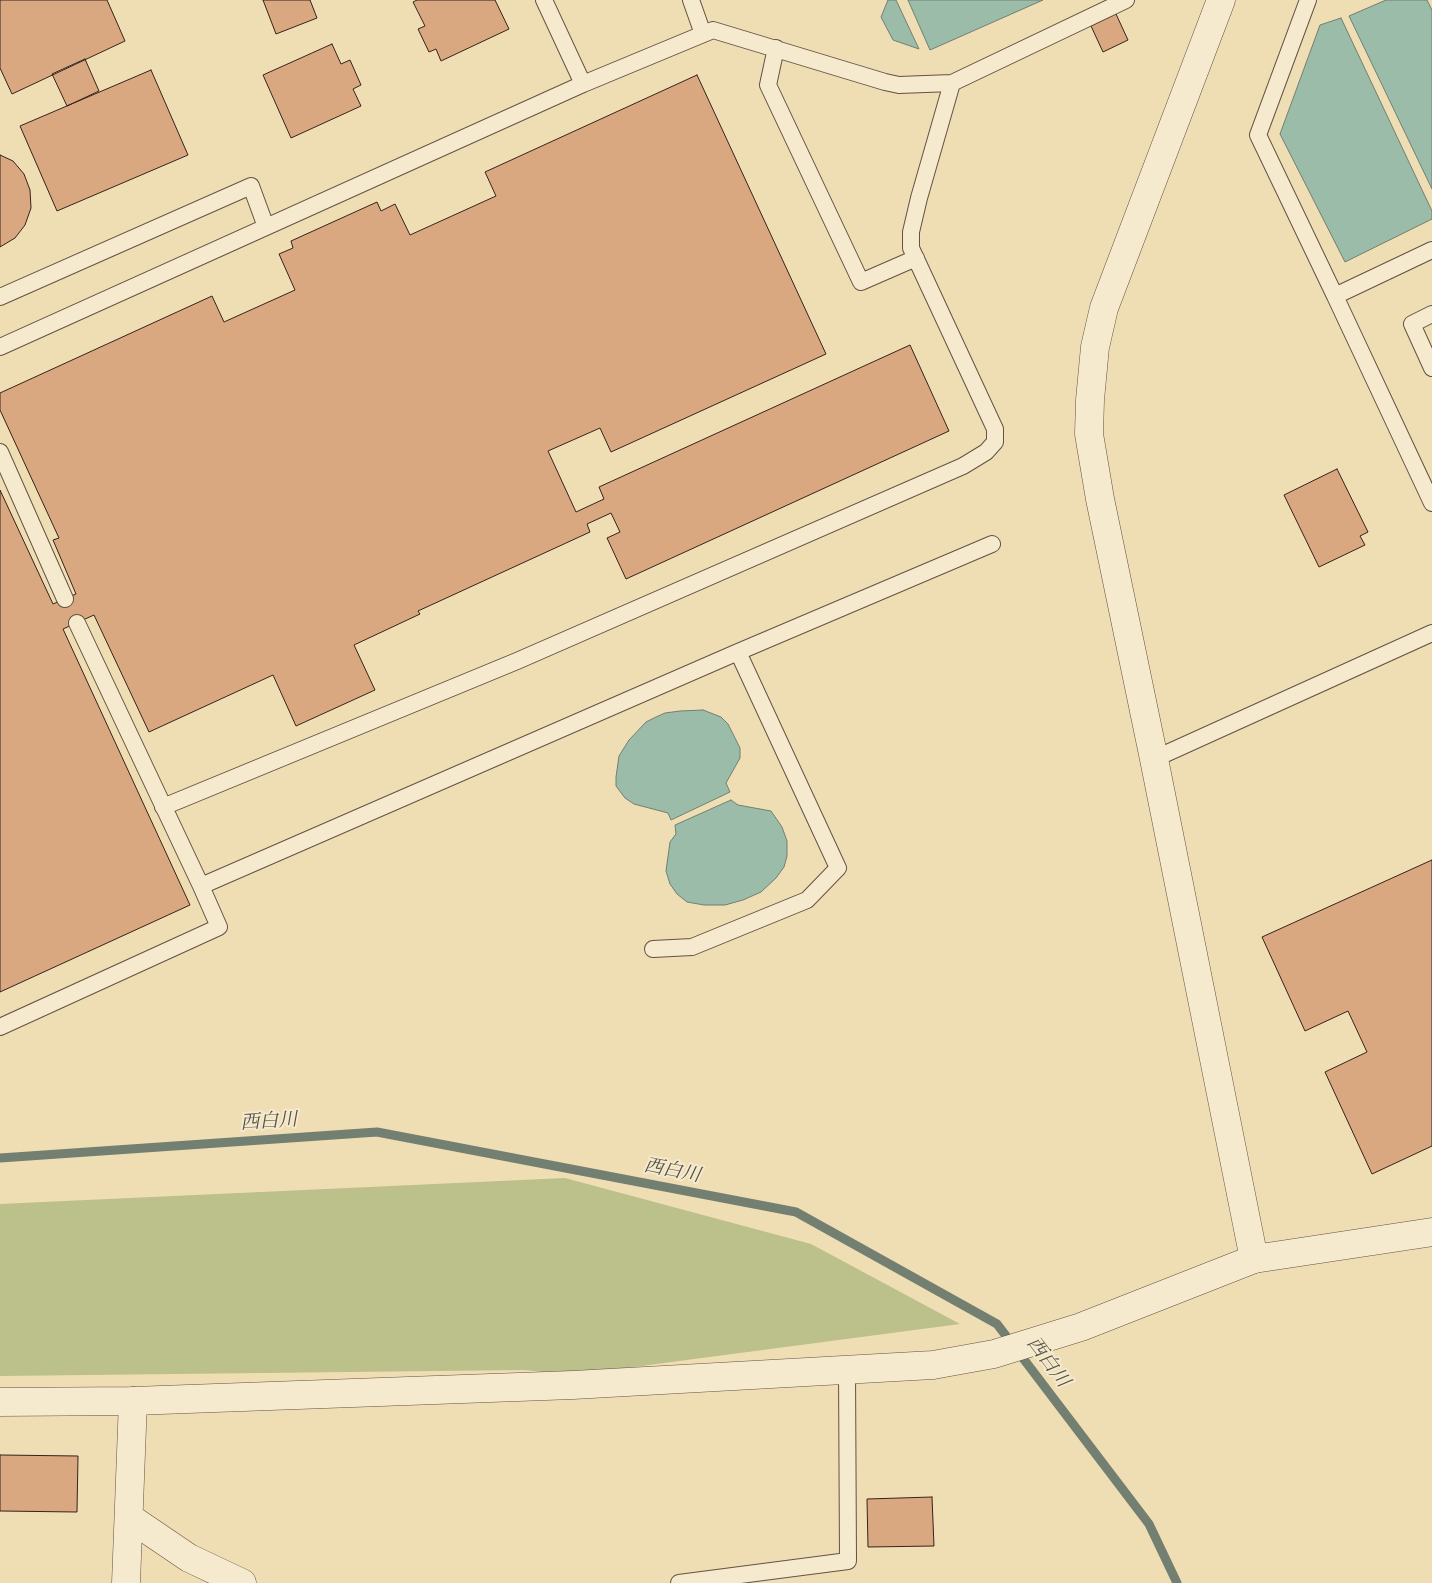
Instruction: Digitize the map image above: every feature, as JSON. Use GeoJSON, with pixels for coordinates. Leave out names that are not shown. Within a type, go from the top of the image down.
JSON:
{"type":"FeatureCollection","features":[{"type":"Feature","properties":{"kind":"street"},"geometry":{"type":"LineString","coordinates":[[1221,0],[1104,308],[1095,347],[1089,434],[1100,499],[1254,1259]]}},
{"type":"Feature","properties":{"kind":"street"},"geometry":{"type":"LineString","coordinates":[[0,1402],[133,1402],[573,1385],[933,1365],[994,1354],[1081,1327],[1254,1259],[1432,1232]]}},
{"type":"Feature","properties":{"kind":"street"},"geometry":{"type":"LineString","coordinates":[[126,1583],[133,1402]]}},
{"type":"Feature","properties":{"kind":"street"},"geometry":{"type":"LineString","coordinates":[[130,1518],[189,1558],[242,1583]]}},
{"type":"Feature","properties":{"kind":"lane"},"geometry":{"type":"LineString","coordinates":[[544,0],[582,84]]}},
{"type":"Feature","properties":{"kind":"lane"},"geometry":{"type":"LineString","coordinates":[[691,0],[703,34]]}},
{"type":"Feature","properties":{"kind":"lane"},"geometry":{"type":"LineString","coordinates":[[0,347],[582,84],[713,30],[899,85],[952,83],[1126,0]]}},
{"type":"Feature","properties":{"kind":"lane"},"geometry":{"type":"LineString","coordinates":[[1308,0],[1258,135],[1432,503]]}},
{"type":"Feature","properties":{"kind":"lane"},"geometry":{"type":"LineString","coordinates":[[776,48],[768,85],[861,282],[916,258]]}},
{"type":"Feature","properties":{"kind":"lane"},"geometry":{"type":"LineString","coordinates":[[163,807],[517,661],[963,466],[986,452],[995,442],[995,429],[911,248],[911,232],[919,198],[952,83]]}},
{"type":"Feature","properties":{"kind":"lane"},"geometry":{"type":"LineString","coordinates":[[0,297],[251,186],[266,227]]}},
{"type":"Feature","properties":{"kind":"lane"},"geometry":{"type":"LineString","coordinates":[[1335,296],[1432,250]]}},
{"type":"Feature","properties":{"kind":"lane"},"geometry":{"type":"LineString","coordinates":[[1432,314],[1412,324],[1432,368]]}},
{"type":"Feature","properties":{"kind":"lane"},"geometry":{"type":"LineString","coordinates":[[0,452],[64,598]]}},
{"type":"Feature","properties":{"kind":"lane"},"geometry":{"type":"LineString","coordinates":[[201,886],[738,652],[992,544]]}},
{"type":"Feature","properties":{"kind":"lane"},"geometry":{"type":"LineString","coordinates":[[0,1027],[219,927],[77,623]]}},
{"type":"Feature","properties":{"kind":"lane"},"geometry":{"type":"LineString","coordinates":[[1154,759],[1432,633]]}},
{"type":"Feature","properties":{"kind":"lane"},"geometry":{"type":"LineString","coordinates":[[653,949],[692,947],[807,900],[838,868],[738,652]]}},
{"type":"Feature","properties":{"kind":"lane"},"geometry":{"type":"LineString","coordinates":[[680,1583],[848,1561],[847,1370]]}},
{"type":"Feature","properties":{"kind":"green space"},"geometry":{"type":"Polygon","coordinates":[[[565,1178],[811,1244],[960,1324],[573,1375],[524,1370],[0,1376],[0,1204],[565,1178]]]}},
{"type":"Feature","properties":{"kind":"shaded area"},"geometry":{"type":"Polygon","coordinates":[[[888,0],[896,0],[919,49],[893,40],[881,17],[888,0]]]}},
{"type":"Feature","properties":{"kind":"shaded area"},"geometry":{"type":"Polygon","coordinates":[[[908,0],[1043,0],[930,50],[908,0]]]}},
{"type":"Feature","properties":{"kind":"shaded area"},"geometry":{"type":"Polygon","coordinates":[[[1386,0],[1427,0],[1432,10],[1432,189],[1349,16],[1386,0]]]}},
{"type":"Feature","properties":{"kind":"shaded area"},"geometry":{"type":"Polygon","coordinates":[[[1341,18],[1432,211],[1432,219],[1345,262],[1280,134],[1320,25],[1341,18]]]}},
{"type":"Feature","properties":{"kind":"shaded area"},"geometry":{"type":"Polygon","coordinates":[[[703,710],[721,717],[728,724],[740,748],[740,758],[726,783],[730,792],[671,820],[668,813],[634,804],[625,798],[616,786],[616,777],[619,756],[629,740],[646,722],[665,713],[703,710]]]}},
{"type":"Feature","properties":{"kind":"shaded area"},"geometry":{"type":"Polygon","coordinates":[[[731,800],[738,805],[771,811],[782,827],[787,841],[787,856],[784,867],[776,878],[761,892],[743,900],[725,905],[704,905],[687,902],[677,894],[670,884],[666,871],[670,842],[676,834],[675,825],[731,800]]]}},
{"type":"Feature","properties":{"kind":"building"},"geometry":{"type":"Polygon","coordinates":[[[0,0],[107,0],[125,41],[12,94],[0,68],[0,0]]]}},
{"type":"Feature","properties":{"kind":"building"},"geometry":{"type":"Polygon","coordinates":[[[263,0],[310,0],[317,18],[276,34],[263,0]]]}},
{"type":"Feature","properties":{"kind":"building"},"geometry":{"type":"Polygon","coordinates":[[[417,0],[495,0],[509,29],[441,61],[436,49],[429,52],[418,29],[425,26],[413,2],[417,0]]]}},
{"type":"Feature","properties":{"kind":"building"},"geometry":{"type":"Polygon","coordinates":[[[1116,14],[1128,40],[1103,52],[1091,26],[1116,14]]]}},
{"type":"Feature","properties":{"kind":"building"},"geometry":{"type":"Polygon","coordinates":[[[332,44],[341,64],[350,60],[361,85],[353,89],[361,106],[291,138],[263,75],[332,44]]]}},
{"type":"Feature","properties":{"kind":"building"},"geometry":{"type":"Polygon","coordinates":[[[85,59],[99,91],[67,106],[52,74],[85,59]]]}},
{"type":"Feature","properties":{"kind":"building"},"geometry":{"type":"Polygon","coordinates":[[[151,70],[188,155],[57,211],[20,126],[151,70]]]}},
{"type":"Feature","properties":{"kind":"building"},"geometry":{"type":"Polygon","coordinates":[[[697,75],[826,354],[611,452],[600,428],[548,451],[576,512],[604,499],[599,487],[910,345],[949,431],[626,579],[607,538],[620,532],[611,513],[587,524],[590,532],[418,611],[420,614],[354,645],[375,690],[296,726],[273,675],[149,732],[94,615],[63,629],[190,905],[0,992],[0,490],[53,604],[76,594],[53,540],[59,538],[0,410],[0,393],[212,296],[224,322],[295,290],[279,254],[293,248],[291,241],[377,202],[381,211],[395,204],[410,235],[496,196],[485,172],[697,75]]]}},
{"type":"Feature","properties":{"kind":"building"},"geometry":{"type":"Polygon","coordinates":[[[0,155],[13,161],[24,174],[30,190],[31,208],[25,225],[15,238],[0,247],[0,155]]]}},
{"type":"Feature","properties":{"kind":"building"},"geometry":{"type":"Polygon","coordinates":[[[1337,469],[1368,532],[1360,536],[1365,545],[1319,567],[1284,495],[1337,469]]]}},
{"type":"Feature","properties":{"kind":"building"},"geometry":{"type":"Polygon","coordinates":[[[1432,860],[1432,1146],[1372,1174],[1325,1072],[1367,1052],[1348,1011],[1305,1031],[1262,937],[1432,860]]]}},
{"type":"Feature","properties":{"kind":"building"},"geometry":{"type":"Polygon","coordinates":[[[0,1455],[78,1456],[77,1512],[0,1511],[0,1455]]]}},
{"type":"Feature","properties":{"kind":"building"},"geometry":{"type":"Polygon","coordinates":[[[932,1497],[934,1546],[868,1547],[867,1499],[932,1497]]]}},
{"type":"Feature","properties":{"kind":"waterway","name":"西白川"},"geometry":{"type":"LineString","coordinates":[[0,1158],[377,1132],[796,1212],[997,1324],[1149,1524],[1177,1583]]}}]}
